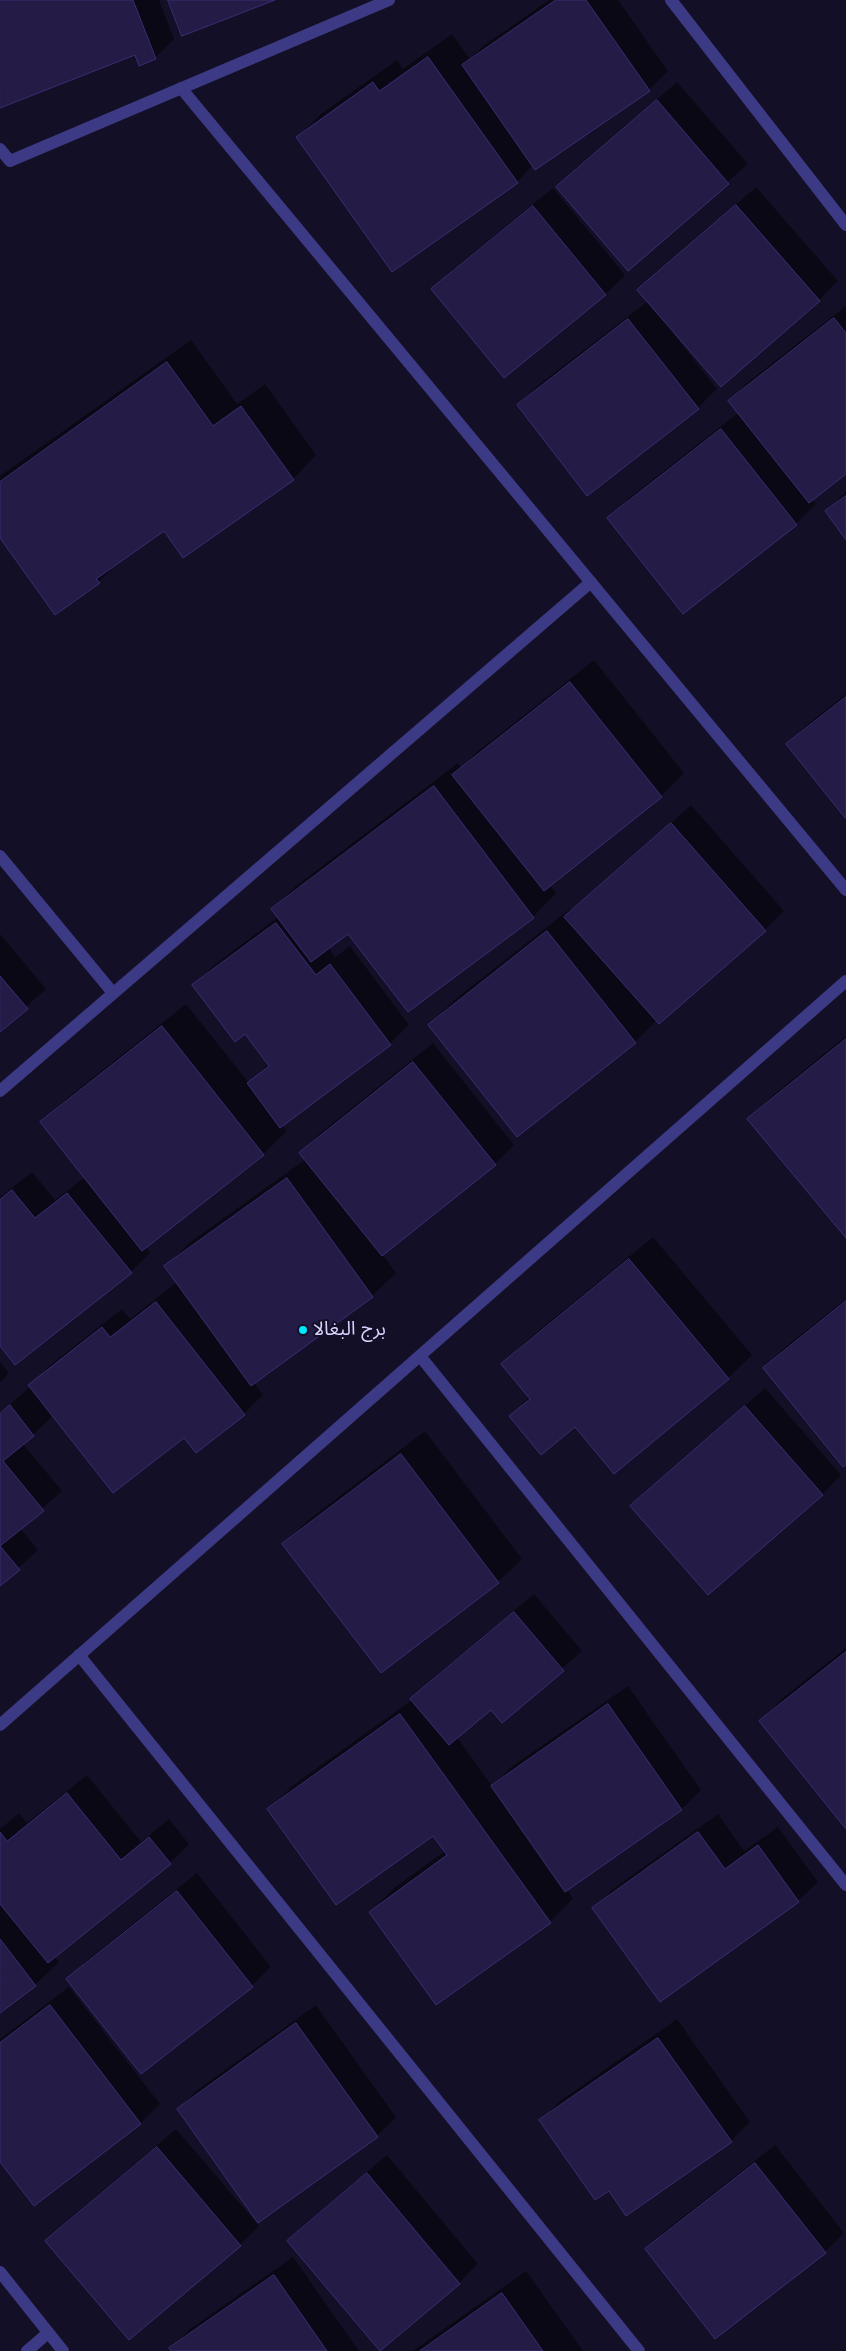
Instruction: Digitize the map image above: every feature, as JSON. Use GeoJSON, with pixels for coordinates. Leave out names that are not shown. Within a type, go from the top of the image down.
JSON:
{"type":"FeatureCollection","features":[{"type":"Feature","properties":{"kind":"street"},"geometry":{"type":"LineString","coordinates":[[0,149],[10,161],[389,0]]}},
{"type":"Feature","properties":{"kind":"street"},"geometry":{"type":"LineString","coordinates":[[671,0],[846,225]]}},
{"type":"Feature","properties":{"kind":"street"},"geometry":{"type":"LineString","coordinates":[[181,88],[846,890]]}},
{"type":"Feature","properties":{"kind":"street"},"geometry":{"type":"LineString","coordinates":[[0,1091],[590,582]]}},
{"type":"Feature","properties":{"kind":"street"},"geometry":{"type":"LineString","coordinates":[[0,856],[113,993]]}},
{"type":"Feature","properties":{"kind":"street"},"geometry":{"type":"LineString","coordinates":[[0,1725],[846,981]]}},
{"type":"Feature","properties":{"kind":"street"},"geometry":{"type":"LineString","coordinates":[[420,1356],[846,1885]]}},
{"type":"Feature","properties":{"kind":"street"},"geometry":{"type":"LineString","coordinates":[[79,1655],[639,2351]]}},
{"type":"Feature","properties":{"kind":"street"},"geometry":{"type":"LineString","coordinates":[[0,2272],[63,2351]]}},
{"type":"Feature","properties":{"kind":"street"},"geometry":{"type":"LineString","coordinates":[[27,2351],[48,2333]]}},
{"type":"Feature","properties":{"kind":"building"},"geometry":{"type":"Polygon","coordinates":[[[0,0],[133,0],[156,59],[139,66],[135,55],[0,108],[0,0]]]}},
{"type":"Feature","properties":{"kind":"building"},"geometry":{"type":"Polygon","coordinates":[[[168,0],[275,0],[182,36],[168,0]]]}},
{"type":"Feature","properties":{"kind":"building"},"geometry":{"type":"Polygon","coordinates":[[[556,0],[586,0],[650,91],[535,170],[462,65],[556,0]]]}},
{"type":"Feature","properties":{"kind":"building"},"geometry":{"type":"Polygon","coordinates":[[[428,57],[518,183],[392,272],[296,137],[373,82],[379,91],[428,57]]]}},
{"type":"Feature","properties":{"kind":"building"},"geometry":{"type":"Polygon","coordinates":[[[657,100],[729,184],[628,271],[556,187],[657,100]]]}},
{"type":"Feature","properties":{"kind":"building"},"geometry":{"type":"Polygon","coordinates":[[[736,205],[820,301],[721,387],[637,290],[736,205]]]}},
{"type":"Feature","properties":{"kind":"building"},"geometry":{"type":"Polygon","coordinates":[[[533,206],[606,295],[504,378],[431,289],[533,206]]]}},
{"type":"Feature","properties":{"kind":"building"},"geometry":{"type":"Polygon","coordinates":[[[834,318],[846,333],[846,474],[809,503],[728,401],[834,318]]]}},
{"type":"Feature","properties":{"kind":"building"},"geometry":{"type":"Polygon","coordinates":[[[628,319],[699,409],[587,496],[517,405],[628,319]]]}},
{"type":"Feature","properties":{"kind":"building"},"geometry":{"type":"Polygon","coordinates":[[[167,362],[213,426],[241,406],[294,480],[183,558],[164,531],[96,579],[100,583],[55,615],[0,538],[0,482],[167,362]]]}},
{"type":"Feature","properties":{"kind":"building"},"geometry":{"type":"Polygon","coordinates":[[[721,429],[797,525],[683,614],[607,518],[721,429]]]}},
{"type":"Feature","properties":{"kind":"building"},"geometry":{"type":"Polygon","coordinates":[[[846,496],[846,540],[825,511],[846,496]]]}},
{"type":"Feature","properties":{"kind":"building"},"geometry":{"type":"Polygon","coordinates":[[[570,682],[662,797],[544,891],[452,775],[570,682]]]}},
{"type":"Feature","properties":{"kind":"building"},"geometry":{"type":"Polygon","coordinates":[[[846,697],[846,819],[786,744],[846,697]]]}},
{"type":"Feature","properties":{"kind":"building"},"geometry":{"type":"Polygon","coordinates":[[[434,786],[534,918],[408,1012],[348,934],[311,962],[271,909],[434,786]]]}},
{"type":"Feature","properties":{"kind":"building"},"geometry":{"type":"Polygon","coordinates":[[[671,823],[766,931],[659,1024],[564,917],[671,823]]]}},
{"type":"Feature","properties":{"kind":"building"},"geometry":{"type":"Polygon","coordinates":[[[276,923],[316,975],[330,964],[391,1045],[280,1128],[247,1083],[269,1066],[245,1034],[235,1042],[192,985],[276,923]]]}},
{"type":"Feature","properties":{"kind":"building"},"geometry":{"type":"Polygon","coordinates":[[[547,931],[636,1043],[517,1137],[428,1025],[547,931]]]}},
{"type":"Feature","properties":{"kind":"building"},"geometry":{"type":"Polygon","coordinates":[[[0,976],[28,1009],[0,1032],[0,976]]]}},
{"type":"Feature","properties":{"kind":"building"},"geometry":{"type":"Polygon","coordinates":[[[162,1026],[264,1155],[142,1251],[40,1122],[162,1026]]]}},
{"type":"Feature","properties":{"kind":"building"},"geometry":{"type":"Polygon","coordinates":[[[846,1039],[846,1238],[747,1119],[846,1039]]]}},
{"type":"Feature","properties":{"kind":"building"},"geometry":{"type":"Polygon","coordinates":[[[413,1062],[496,1165],[382,1256],[299,1153],[413,1062]]]}},
{"type":"Feature","properties":{"kind":"building"},"geometry":{"type":"Polygon","coordinates":[[[287,1178],[373,1297],[251,1386],[164,1266],[287,1178]]]}},
{"type":"Feature","properties":{"kind":"building"},"geometry":{"type":"Polygon","coordinates":[[[12,1190],[35,1218],[67,1193],[132,1273],[15,1365],[0,1346],[0,1200],[12,1190]]]}},
{"type":"Feature","properties":{"kind":"building"},"geometry":{"type":"Polygon","coordinates":[[[629,1259],[729,1379],[614,1474],[575,1427],[541,1455],[509,1416],[530,1399],[501,1364],[629,1259]]]}},
{"type":"Feature","properties":{"kind":"building"},"geometry":{"type":"Polygon","coordinates":[[[846,1301],[846,1465],[843,1467],[763,1368],[846,1301]]]}},
{"type":"Feature","properties":{"kind":"building"},"geometry":{"type":"Polygon","coordinates":[[[156,1302],[245,1415],[196,1453],[184,1438],[113,1493],[28,1385],[102,1327],[110,1337],[156,1302]]]}},
{"type":"Feature","properties":{"kind":"building"},"geometry":{"type":"Polygon","coordinates":[[[10,1405],[34,1436],[3,1461],[44,1511],[0,1546],[0,1414],[10,1405]]]}},
{"type":"Feature","properties":{"kind":"building"},"geometry":{"type":"Polygon","coordinates":[[[745,1406],[823,1495],[708,1595],[630,1506],[745,1406]]]}},
{"type":"Feature","properties":{"kind":"building"},"geometry":{"type":"Polygon","coordinates":[[[401,1454],[499,1583],[381,1673],[282,1544],[401,1454]]]}},
{"type":"Feature","properties":{"kind":"building"},"geometry":{"type":"Polygon","coordinates":[[[0,1546],[20,1570],[0,1586],[0,1546]]]}},
{"type":"Feature","properties":{"kind":"building"},"geometry":{"type":"Polygon","coordinates":[[[514,1612],[564,1671],[502,1723],[491,1710],[449,1745],[410,1699],[514,1612]]]}},
{"type":"Feature","properties":{"kind":"building"},"geometry":{"type":"Polygon","coordinates":[[[846,1652],[846,1829],[759,1721],[846,1652]]]}},
{"type":"Feature","properties":{"kind":"building"},"geometry":{"type":"Polygon","coordinates":[[[608,1704],[682,1810],[565,1892],[491,1786],[608,1704]]]}},
{"type":"Feature","properties":{"kind":"building"},"geometry":{"type":"Polygon","coordinates":[[[400,1714],[551,1923],[436,2005],[369,1912],[447,1855],[433,1836],[336,1905],[267,1809],[400,1714]]]}},
{"type":"Feature","properties":{"kind":"building"},"geometry":{"type":"Polygon","coordinates":[[[67,1793],[121,1860],[149,1837],[171,1864],[48,1963],[0,1904],[0,1832],[7,1841],[67,1793]]]}},
{"type":"Feature","properties":{"kind":"building"},"geometry":{"type":"Polygon","coordinates":[[[698,1832],[725,1869],[758,1845],[799,1902],[660,2002],[592,1908],[698,1832]]]}},
{"type":"Feature","properties":{"kind":"building"},"geometry":{"type":"Polygon","coordinates":[[[177,1891],[253,1987],[141,2074],[66,1979],[177,1891]]]}},
{"type":"Feature","properties":{"kind":"building"},"geometry":{"type":"Polygon","coordinates":[[[0,1939],[36,1986],[0,2013],[0,1939]]]}},
{"type":"Feature","properties":{"kind":"building"},"geometry":{"type":"Polygon","coordinates":[[[50,2005],[141,2124],[34,2206],[0,2162],[0,2043],[50,2005]]]}},
{"type":"Feature","properties":{"kind":"building"},"geometry":{"type":"Polygon","coordinates":[[[296,2023],[378,2137],[258,2223],[177,2109],[296,2023]]]}},
{"type":"Feature","properties":{"kind":"building"},"geometry":{"type":"Polygon","coordinates":[[[658,2038],[732,2142],[626,2216],[609,2191],[595,2200],[539,2120],[658,2038]]]}},
{"type":"Feature","properties":{"kind":"building"},"geometry":{"type":"Polygon","coordinates":[[[157,2147],[241,2246],[129,2340],[45,2241],[157,2147]]]}},
{"type":"Feature","properties":{"kind":"building"},"geometry":{"type":"Polygon","coordinates":[[[755,2163],[826,2253],[715,2339],[645,2249],[755,2163]]]}},
{"type":"Feature","properties":{"kind":"building"},"geometry":{"type":"Polygon","coordinates":[[[367,2173],[460,2284],[380,2351],[287,2241],[367,2173]]]}},
{"type":"Feature","properties":{"kind":"building"},"geometry":{"type":"Polygon","coordinates":[[[274,2275],[327,2351],[171,2351],[169,2348],[274,2275]]]}},
{"type":"Feature","properties":{"kind":"building"},"geometry":{"type":"Polygon","coordinates":[[[502,2293],[543,2351],[420,2351],[502,2293]]]}},
{"type":"Feature","properties":{"kind":"place","name":"برج البغالا"},"geometry":{"type":"Point","coordinates":[303,1330]}}]}
